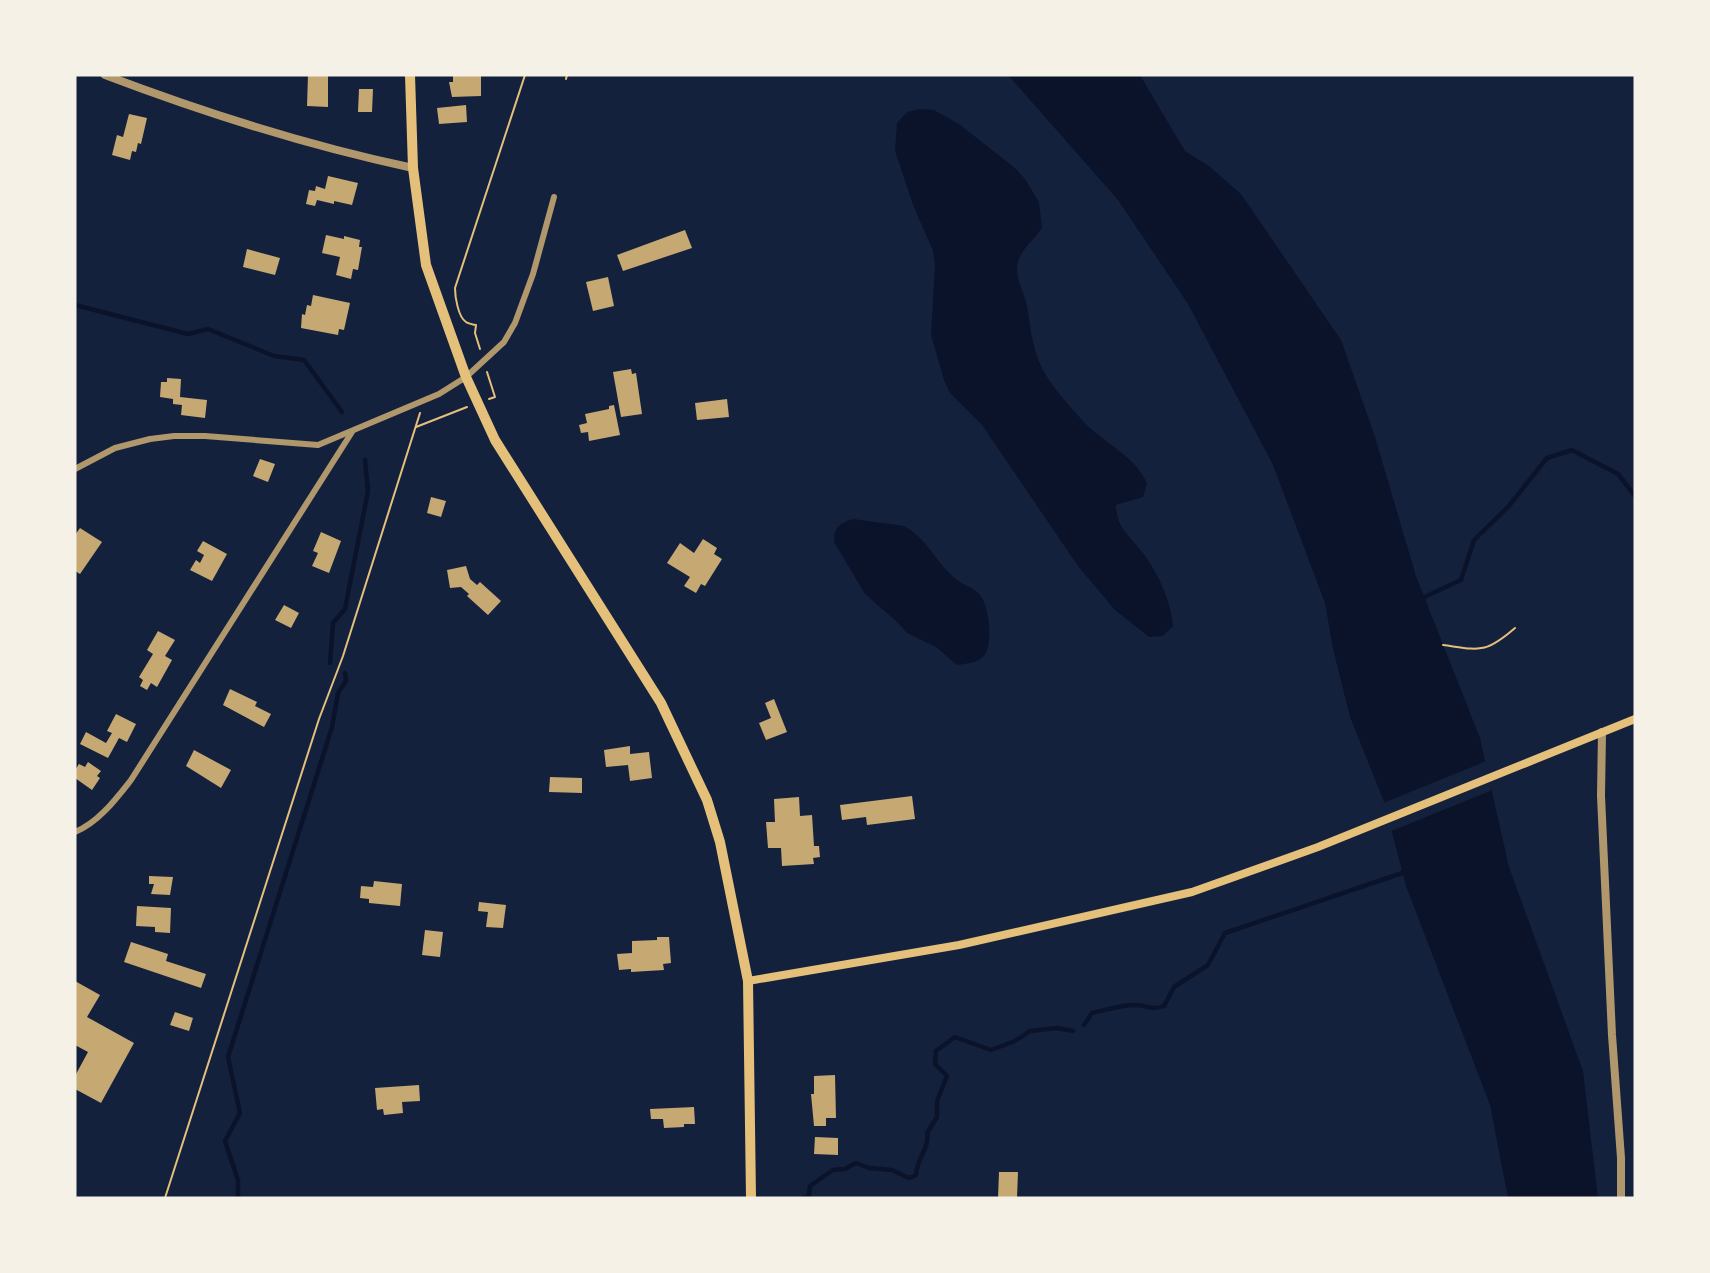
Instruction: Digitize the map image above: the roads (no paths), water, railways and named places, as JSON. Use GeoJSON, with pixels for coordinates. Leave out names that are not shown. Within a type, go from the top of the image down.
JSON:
{"type":"FeatureCollection","features":[{"type":"Feature","properties":{"kind":"highway"},"geometry":{"type":"LineString","coordinates":[[410,75],[413,168],[426,265],[466,377],[495,440],[661,703],[702,789],[720,842],[748,981],[751,1198]]}},
{"type":"Feature","properties":{"kind":"main road"},"geometry":{"type":"LineString","coordinates":[[748,981],[959,945],[1175,896],[1255,871],[1635,719]]}},
{"type":"Feature","properties":{"kind":"street"},"geometry":{"type":"LineString","coordinates":[[105,75],[169,99],[285,135],[363,157],[413,168]]}},
{"type":"Feature","properties":{"kind":"street"},"geometry":{"type":"LineString","coordinates":[[75,469],[115,448],[150,439],[174,436],[205,436],[318,445],[439,394],[466,377],[504,342],[515,323],[533,274],[554,197]]}},
{"type":"Feature","properties":{"kind":"street"},"geometry":{"type":"LineString","coordinates":[[75,832],[84,828],[116,800],[148,756],[352,431]]}},
{"type":"Feature","properties":{"kind":"street"},"geometry":{"type":"LineString","coordinates":[[1602,732],[1601,796],[1612,1035],[1621,1158],[1621,1198]]}},
{"type":"Feature","properties":{"kind":"water"},"geometry":{"type":"Polygon","coordinates":[[[1008,75],[1140,75],[1185,151],[1209,166],[1241,194],[1341,340],[1375,437],[1416,576],[1480,738],[1509,867],[1583,1071],[1598,1198],[1508,1198],[1490,1105],[1406,886],[1384,802],[1350,717],[1333,649],[1325,603],[1273,465],[1188,304],[1118,200],[1008,75]]]}},
{"type":"Feature","properties":{"kind":"water"},"geometry":{"type":"Polygon","coordinates":[[[920,109],[934,110],[959,124],[1015,168],[1025,179],[1039,202],[1042,228],[1022,253],[1017,267],[1035,350],[1045,374],[1064,400],[1085,423],[1135,465],[1147,483],[1143,497],[1116,505],[1121,526],[1149,561],[1167,597],[1173,626],[1163,636],[1149,637],[1115,610],[1078,566],[982,425],[950,393],[944,380],[931,335],[935,264],[933,251],[913,205],[895,151],[897,123],[907,112],[920,109]]]}},
{"type":"Feature","properties":{"kind":"water"},"geometry":{"type":"Polygon","coordinates":[[[853,519],[904,526],[919,537],[949,573],[979,594],[985,603],[989,628],[988,645],[983,657],[974,662],[957,665],[936,647],[907,633],[865,594],[834,542],[836,529],[853,519]]]}},
{"type":"Feature","properties":{"kind":"waterway"},"geometry":{"type":"LineString","coordinates":[[75,305],[188,334],[208,329],[274,356],[304,360],[342,412]]}},
{"type":"Feature","properties":{"kind":"waterway"},"geometry":{"type":"LineString","coordinates":[[1420,599],[1461,580],[1474,540],[1508,507],[1547,458],[1572,450],[1618,474],[1635,496]]}},
{"type":"Feature","properties":{"kind":"waterway"},"geometry":{"type":"LineString","coordinates":[[330,663],[333,623],[345,609],[368,491],[365,460]]}},
{"type":"Feature","properties":{"kind":"waterway"},"geometry":{"type":"LineString","coordinates":[[238,1198],[238,1180],[225,1141],[240,1113],[228,1057],[332,727],[338,693],[346,681],[345,673]]}},
{"type":"Feature","properties":{"kind":"waterway"},"geometry":{"type":"LineString","coordinates":[[1084,1025],[1092,1013],[1108,1009],[1130,1005],[1152,1008],[1164,1006],[1174,987],[1208,965],[1225,933],[1408,871]]}},
{"type":"Feature","properties":{"kind":"waterway"},"geometry":{"type":"LineString","coordinates":[[804,1198],[809,1196],[810,1186],[833,1170],[845,1169],[856,1163],[869,1168],[892,1170],[909,1178],[916,1175],[927,1143],[927,1133],[937,1117],[937,1101],[947,1076],[935,1064],[936,1051],[955,1037],[991,1050],[1015,1041],[1030,1031],[1057,1028],[1073,1031]]}}]}
